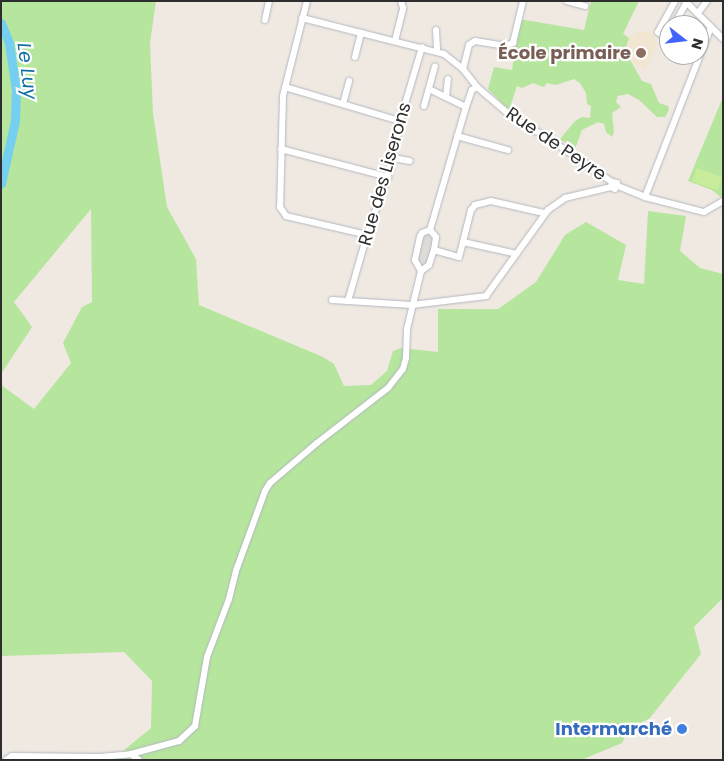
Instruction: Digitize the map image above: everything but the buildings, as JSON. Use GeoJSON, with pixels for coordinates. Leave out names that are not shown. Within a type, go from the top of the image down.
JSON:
{"type":"FeatureCollection","features":[{"type":"Feature","properties":{"kind":"street"},"geometry":{"type":"LineString","coordinates":[[265,20],[269,1]]}},
{"type":"Feature","properties":{"kind":"street"},"geometry":{"type":"LineString","coordinates":[[307,1],[285,87],[280,207],[283,214],[367,235]]}},
{"type":"Feature","properties":{"kind":"street"},"geometry":{"type":"LineString","coordinates":[[395,41],[403,8],[401,1]]}},
{"type":"Feature","properties":{"kind":"street"},"geometry":{"type":"LineString","coordinates":[[463,69],[469,45],[474,42],[505,46],[513,43],[523,1]]}},
{"type":"Feature","properties":{"kind":"street"},"geometry":{"type":"LineString","coordinates":[[567,1],[585,6]]}},
{"type":"Feature","properties":{"kind":"street"},"geometry":{"type":"LineString","coordinates":[[667,15],[675,1]]}},
{"type":"Feature","properties":{"kind":"street"},"geometry":{"type":"LineString","coordinates":[[698,13],[707,1]]}},
{"type":"Feature","properties":{"kind":"street"},"geometry":{"type":"LineString","coordinates":[[679,15],[685,2],[723,39]]}},
{"type":"Feature","properties":{"kind":"street","name":"Rue de Peyre"},"geometry":{"type":"LineString","coordinates":[[302,18],[437,52],[463,69],[477,87],[517,121],[545,136],[614,185],[645,196],[704,212],[723,201]]}},
{"type":"Feature","properties":{"kind":"street"},"geometry":{"type":"LineString","coordinates":[[645,196],[711,27]]}},
{"type":"Feature","properties":{"kind":"street"},"geometry":{"type":"LineString","coordinates":[[436,30],[437,52]]}},
{"type":"Feature","properties":{"kind":"street"},"geometry":{"type":"LineString","coordinates":[[355,57],[361,33]]}},
{"type":"Feature","properties":{"kind":"street","name":"Rue des Liserons"},"geometry":{"type":"LineString","coordinates":[[348,301],[367,235],[388,177],[400,121],[422,47]]}},
{"type":"Feature","properties":{"kind":"street"},"geometry":{"type":"LineString","coordinates":[[424,106],[435,66]]}},
{"type":"Feature","properties":{"kind":"street"},"geometry":{"type":"LineString","coordinates":[[446,97],[448,79]]}},
{"type":"Feature","properties":{"kind":"street"},"geometry":{"type":"LineString","coordinates":[[343,104],[349,81]]}},
{"type":"Feature","properties":{"kind":"street"},"geometry":{"type":"LineString","coordinates":[[285,87],[400,121]]}},
{"type":"Feature","properties":{"kind":"street"},"geometry":{"type":"LineString","coordinates":[[430,230],[466,107],[472,90],[477,87]]}},
{"type":"Feature","properties":{"kind":"street"},"geometry":{"type":"LineString","coordinates":[[429,89],[466,107]]}},
{"type":"Feature","properties":{"kind":"street"},"geometry":{"type":"LineString","coordinates":[[457,136],[508,150]]}},
{"type":"Feature","properties":{"kind":"street"},"geometry":{"type":"LineString","coordinates":[[281,149],[388,177]]}},
{"type":"Feature","properties":{"kind":"street"},"geometry":{"type":"LineString","coordinates":[[393,158],[410,161]]}},
{"type":"Feature","properties":{"kind":"street"},"geometry":{"type":"LineString","coordinates":[[332,300],[412,305],[486,296],[544,213],[565,198],[614,185]]}},
{"type":"Feature","properties":{"kind":"street"},"geometry":{"type":"LineString","coordinates":[[434,250],[459,257],[471,210],[475,205],[494,201],[544,213]]}},
{"type":"Feature","properties":{"kind":"street"},"geometry":{"type":"LineString","coordinates":[[420,271],[429,265],[434,250],[436,237],[430,230]]}},
{"type":"Feature","properties":{"kind":"street"},"geometry":{"type":"LineString","coordinates":[[7,758],[99,757],[131,754],[179,741],[195,726],[202,672],[229,599],[237,568],[265,491],[270,483],[316,444],[388,388],[399,376],[406,362],[407,329],[420,271],[415,260],[422,233],[430,230]]}},
{"type":"Feature","properties":{"kind":"street"},"geometry":{"type":"LineString","coordinates":[[464,242],[517,254]]}},
{"type":"Feature","properties":{"kind":"street"},"geometry":{"type":"LineString","coordinates":[[131,754],[139,760]]}},
{"type":"Feature","properties":{"kind":"shaded area","name":"École primaire"},"geometry":{"type":"Polygon","coordinates":[[[652,31],[656,43],[659,45],[645,71],[633,64],[628,56],[626,47],[629,38],[637,32],[652,31]]]}},
{"type":"Feature","properties":{"kind":"shaded area"},"geometry":{"type":"Polygon","coordinates":[[[427,232],[434,236],[429,263],[422,266],[417,264],[422,235],[427,232]]]}},
{"type":"Feature","properties":{"kind":"green space"},"geometry":{"type":"Polygon","coordinates":[[[1,1],[156,1],[150,43],[153,113],[167,207],[196,259],[199,305],[323,357],[334,364],[344,386],[371,385],[387,371],[393,351],[401,348],[438,352],[438,309],[498,309],[536,282],[565,235],[586,222],[626,245],[618,280],[644,284],[648,211],[686,216],[680,251],[700,268],[723,274],[723,598],[694,627],[701,654],[649,719],[630,727],[622,743],[581,760],[112,760],[151,728],[152,681],[124,652],[1,656],[1,385],[34,409],[71,363],[63,343],[82,307],[92,302],[91,209],[14,302],[32,327],[1,374],[1,1]]]}},
{"type":"Feature","properties":{"kind":"green space"},"geometry":{"type":"Polygon","coordinates":[[[591,1],[639,1],[623,34],[629,38],[626,47],[628,56],[642,81],[651,84],[659,103],[668,106],[669,110],[665,117],[657,117],[639,100],[628,94],[618,96],[616,102],[621,107],[612,113],[614,132],[612,137],[606,132],[604,124],[598,122],[582,130],[575,149],[560,139],[575,121],[582,117],[590,118],[591,106],[587,104],[586,93],[580,83],[574,79],[556,85],[547,83],[544,87],[533,83],[522,88],[517,86],[509,110],[488,89],[494,67],[512,70],[519,19],[584,30],[591,1]]]}},
{"type":"Feature","properties":{"kind":"green space"},"geometry":{"type":"Polygon","coordinates":[[[723,97],[722,198],[712,190],[688,181],[723,97]]]}},
{"type":"Feature","properties":{"kind":"green space"},"geometry":{"type":"Polygon","coordinates":[[[697,168],[722,177],[718,190],[692,181],[697,168]]]}},
{"type":"Feature","properties":{"kind":"waterway","name":"Le Luy"},"geometry":{"type":"LineString","coordinates":[[1,23],[9,43],[16,90],[15,121],[1,183]]}},
{"type":"Feature","properties":{"kind":"place","name":"École primaire"},"geometry":{"type":"Point","coordinates":[641,53]}},
{"type":"Feature","properties":{"kind":"place","name":"Intermarché"},"geometry":{"type":"Point","coordinates":[682,729]}}]}
